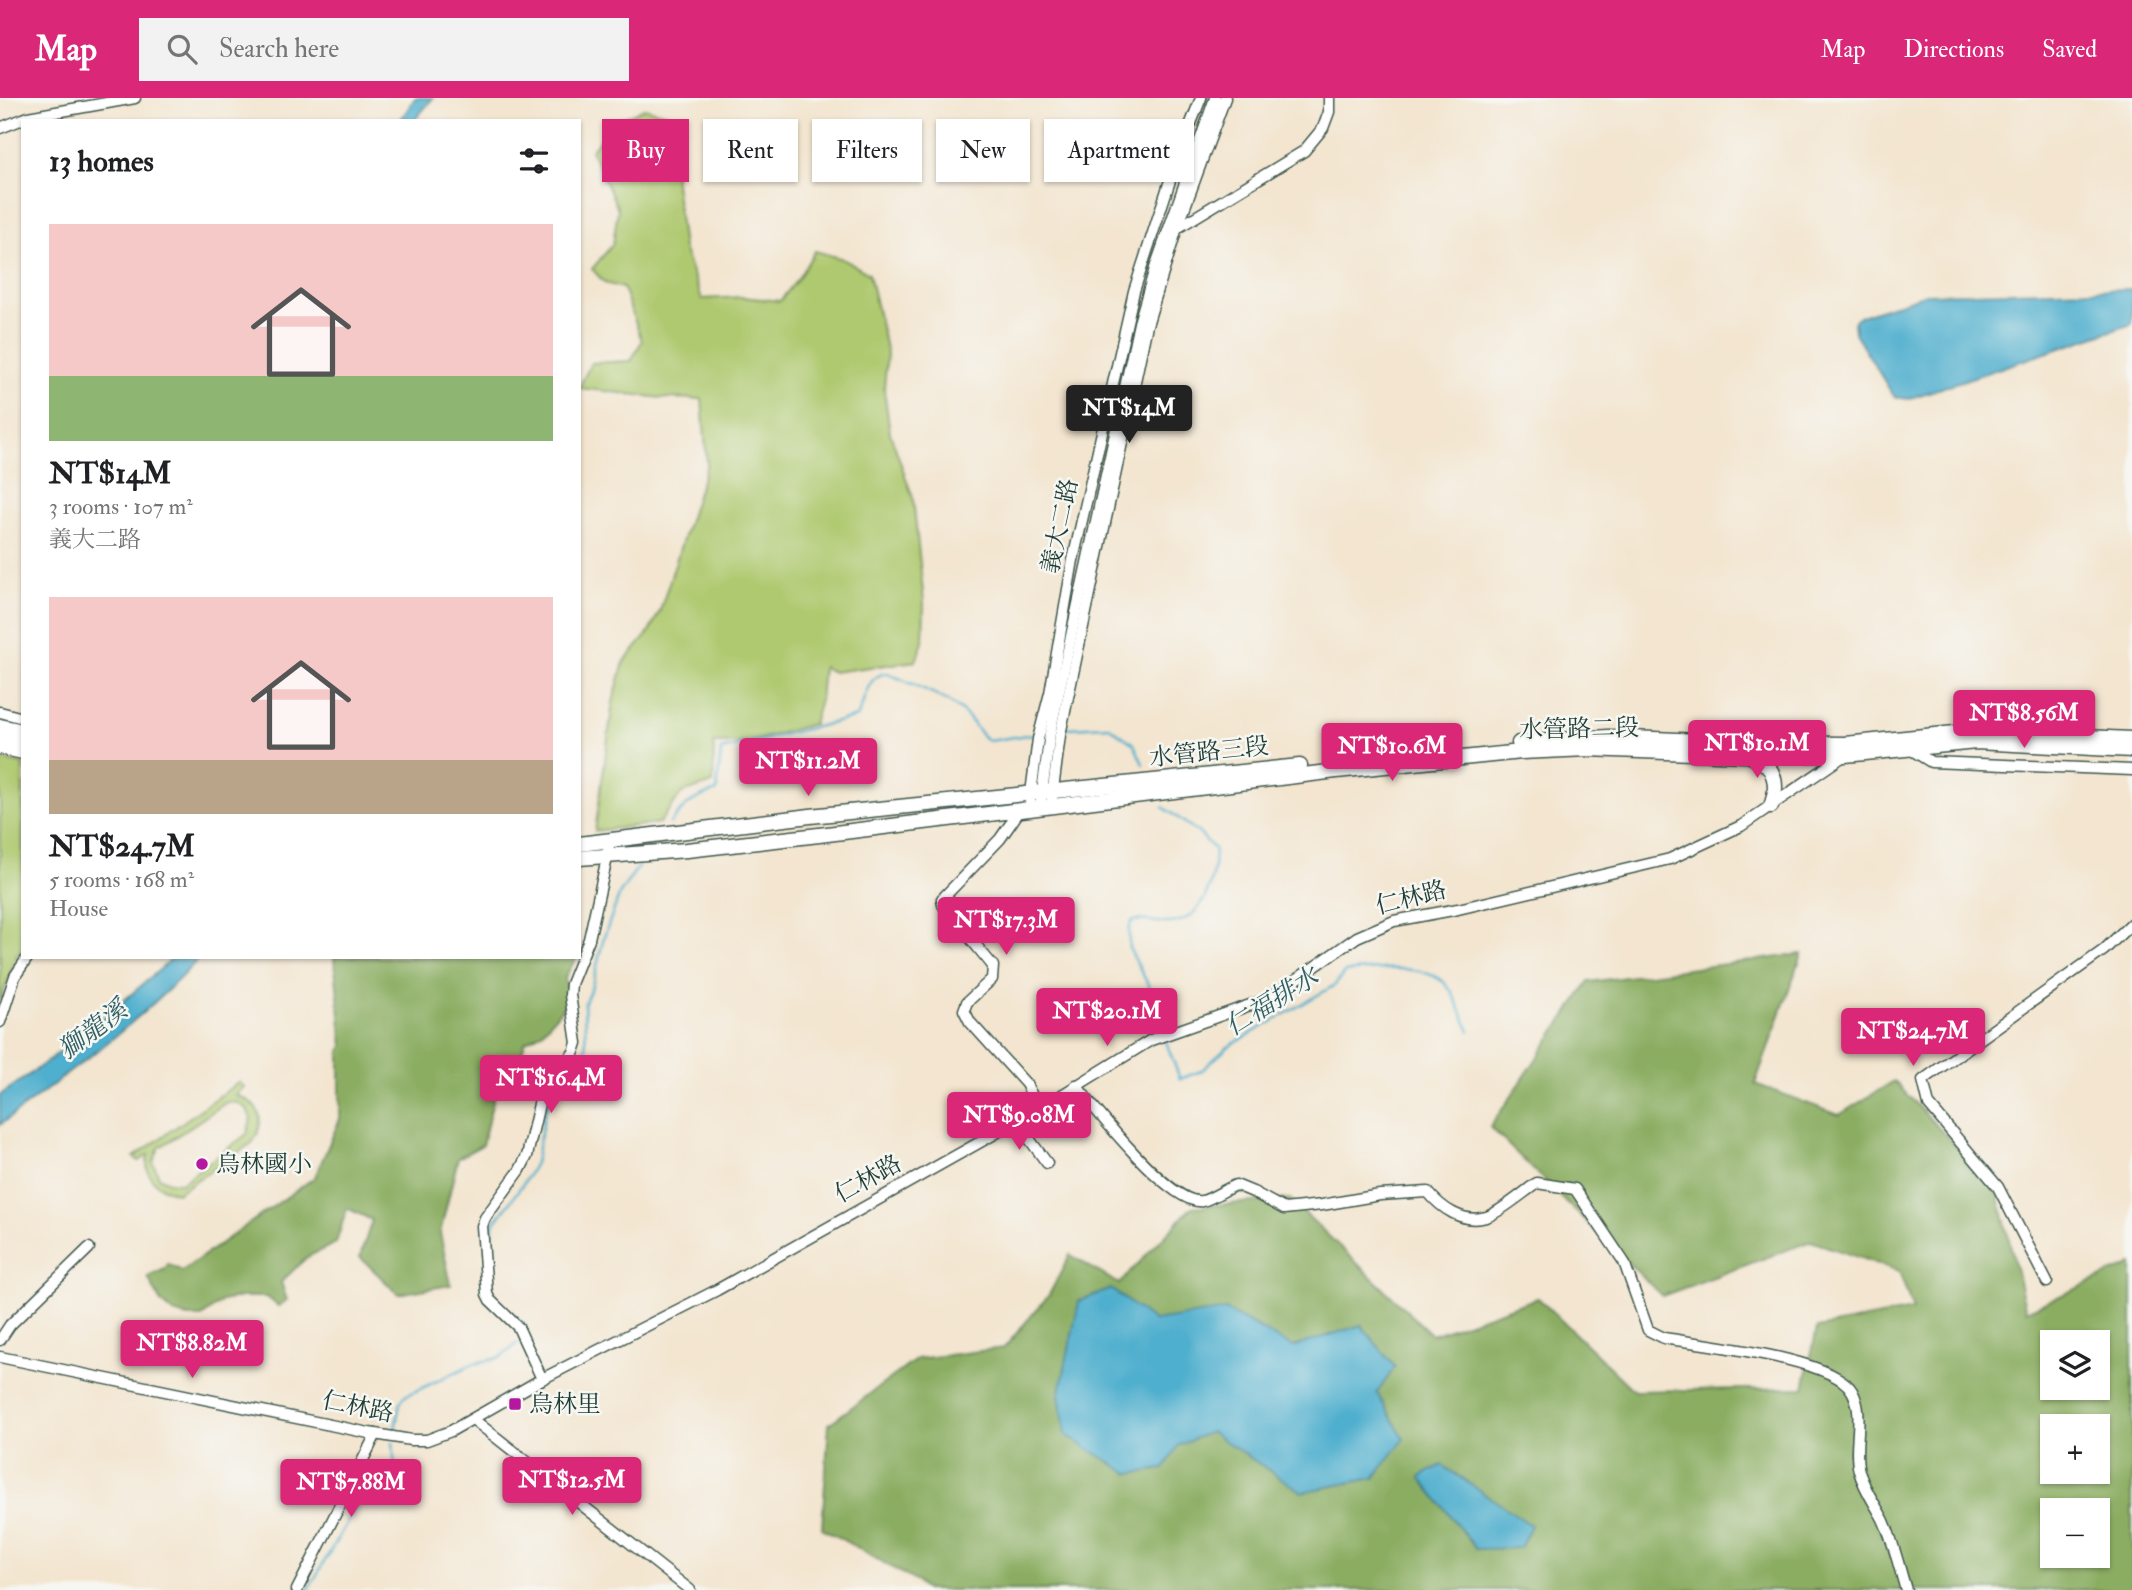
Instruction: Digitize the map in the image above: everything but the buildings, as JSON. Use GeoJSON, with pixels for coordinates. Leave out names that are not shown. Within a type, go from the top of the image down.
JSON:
{"type":"FeatureCollection","features":[{"type":"Feature","properties":{"kind":"main road"},"geometry":{"type":"LineString","coordinates":[[0,726],[21,731]]}},
{"type":"Feature","properties":{"kind":"main road","name":"仁林路"},"geometry":{"type":"LineString","coordinates":[[1845,750],[1965,732],[2132,738]]}},
{"type":"Feature","properties":{"kind":"main road","name":"水管路三段"},"geometry":{"type":"LineString","coordinates":[[581,858],[819,835],[1038,801],[1567,738],[1608,737],[1845,750]]}},
{"type":"Feature","properties":{"kind":"main road"},"geometry":{"type":"LineString","coordinates":[[0,738],[21,743]]}},
{"type":"Feature","properties":{"kind":"main road","name":"仁林路"},"geometry":{"type":"LineString","coordinates":[[1845,750],[1910,749],[1976,743],[2132,750]]}},
{"type":"Feature","properties":{"kind":"main road","name":"水管路二段"},"geometry":{"type":"LineString","coordinates":[[1038,801],[1521,752],[1588,749],[1744,755]]}},
{"type":"Feature","properties":{"kind":"main road"},"geometry":{"type":"LineString","coordinates":[[1744,755],[1845,750]]}},
{"type":"Feature","properties":{"kind":"main road"},"geometry":{"type":"LineString","coordinates":[[1744,755],[1768,765],[1775,778],[1777,791],[1771,806]]}},
{"type":"Feature","properties":{"kind":"main road","name":"水管路三段"},"geometry":{"type":"LineString","coordinates":[[581,844],[810,816],[1038,801]]}},
{"type":"Feature","properties":{"kind":"street"},"geometry":{"type":"LineString","coordinates":[[23,119],[135,98]]}},
{"type":"Feature","properties":{"kind":"street","name":"義大二路"},"geometry":{"type":"LineString","coordinates":[[1038,801],[1038,739],[1050,693],[1073,560],[1134,291],[1201,98]]}},
{"type":"Feature","properties":{"kind":"street","name":"義大二路"},"geometry":{"type":"LineString","coordinates":[[1038,801],[1060,735],[1147,325],[1172,230],[1215,98]]}},
{"type":"Feature","properties":{"kind":"street","name":"義大二路"},"geometry":{"type":"LineString","coordinates":[[1172,230],[1225,98]]}},
{"type":"Feature","properties":{"kind":"street"},"geometry":{"type":"LineString","coordinates":[[1154,228],[1172,230],[1304,151],[1323,128],[1329,98]]}},
{"type":"Feature","properties":{"kind":"street"},"geometry":{"type":"LineString","coordinates":[[0,128],[21,120]]}},
{"type":"Feature","properties":{"kind":"street"},"geometry":{"type":"LineString","coordinates":[[0,712],[21,717]]}},
{"type":"Feature","properties":{"kind":"street"},"geometry":{"type":"LineString","coordinates":[[0,749],[21,754]]}},
{"type":"Feature","properties":{"kind":"street"},"geometry":{"type":"LineString","coordinates":[[1910,749],[1931,762],[2132,770]]}},
{"type":"Feature","properties":{"kind":"street","name":"仁林路"},"geometry":{"type":"LineString","coordinates":[[0,1357],[381,1435],[427,1440],[451,1432],[542,1379],[717,1290],[1039,1109],[1151,1041],[1270,998],[1357,937],[1394,921],[1458,909],[1670,859],[1741,827],[1845,750]]}},
{"type":"Feature","properties":{"kind":"street"},"geometry":{"type":"LineString","coordinates":[[1038,801],[942,899],[943,905],[993,966],[992,979],[967,1002],[964,1010],[970,1022],[1026,1084],[1039,1109]]}},
{"type":"Feature","properties":{"kind":"street"},"geometry":{"type":"LineString","coordinates":[[542,1379],[518,1327],[487,1294],[482,1226],[520,1170],[527,1156],[539,1104],[578,1043],[570,995],[571,984],[589,939],[611,841]]}},
{"type":"Feature","properties":{"kind":"street"},"geometry":{"type":"LineString","coordinates":[[2047,1282],[1998,1187],[1929,1105],[1923,1080],[2104,950],[2132,923]]}},
{"type":"Feature","properties":{"kind":"street"},"geometry":{"type":"LineString","coordinates":[[0,1022],[15,976],[27,959]]}},
{"type":"Feature","properties":{"kind":"street"},"geometry":{"type":"LineString","coordinates":[[1076,1086],[1116,1137],[1158,1176],[1189,1199],[1203,1202],[1236,1185],[1284,1209],[1380,1195],[1428,1192],[1441,1207],[1468,1218],[1486,1217],[1537,1183],[1575,1189],[1624,1262],[1648,1330],[1664,1338],[1803,1363],[1826,1371],[1853,1392],[1857,1407],[1857,1466],[1863,1488],[1883,1520],[1906,1590]]}},
{"type":"Feature","properties":{"kind":"street"},"geometry":{"type":"LineString","coordinates":[[1016,1121],[1047,1163]]}},
{"type":"Feature","properties":{"kind":"street"},"geometry":{"type":"LineString","coordinates":[[0,1340],[10,1325],[89,1248]]}},
{"type":"Feature","properties":{"kind":"street"},"geometry":{"type":"LineString","coordinates":[[474,1420],[690,1590]]}},
{"type":"Feature","properties":{"kind":"street"},"geometry":{"type":"LineString","coordinates":[[297,1590],[381,1435]]}},
{"type":"Feature","properties":{"kind":"green space"},"geometry":{"type":"Polygon","coordinates":[[[644,108],[671,115],[671,119],[620,119],[644,108]]]}},
{"type":"Feature","properties":{"kind":"green space"},"geometry":{"type":"Polygon","coordinates":[[[602,137],[602,174],[591,150],[602,137]]]}},
{"type":"Feature","properties":{"kind":"green space"},"geometry":{"type":"Polygon","coordinates":[[[606,182],[675,182],[683,248],[702,299],[742,297],[780,301],[815,251],[843,259],[869,274],[887,353],[884,389],[890,433],[913,498],[924,602],[923,642],[916,661],[833,672],[823,667],[820,700],[813,724],[746,743],[714,743],[713,783],[682,793],[659,823],[595,831],[613,702],[624,662],[648,634],[660,611],[707,464],[702,399],[661,398],[581,388],[591,363],[631,361],[642,341],[623,288],[605,283],[592,269],[613,244],[618,209],[606,182]]]}},
{"type":"Feature","properties":{"kind":"green space"},"geometry":{"type":"Polygon","coordinates":[[[0,759],[21,764],[21,952],[17,954],[0,1002],[0,759]]]}},
{"type":"Feature","properties":{"kind":"green space"},"geometry":{"type":"Polygon","coordinates":[[[1802,954],[1755,1084],[1839,1115],[1894,1081],[1997,1189],[2026,1311],[2132,1264],[2132,1590],[926,1590],[917,1582],[822,1528],[829,1424],[917,1359],[1004,1348],[1049,1295],[1070,1255],[1119,1284],[1192,1207],[1290,1199],[1432,1335],[1538,1298],[1634,1391],[1804,1388],[1817,1328],[1913,1310],[1899,1271],[1811,1241],[1662,1296],[1490,1127],[1589,982],[1802,954]]]}},
{"type":"Feature","properties":{"kind":"green space"},"geometry":{"type":"Polygon","coordinates":[[[334,959],[576,959],[565,977],[568,1002],[541,1033],[525,1042],[519,1063],[504,1066],[482,1145],[458,1158],[440,1233],[451,1285],[398,1294],[360,1257],[372,1220],[347,1208],[336,1243],[307,1257],[281,1282],[287,1300],[278,1306],[267,1297],[241,1297],[222,1301],[202,1317],[174,1313],[160,1301],[148,1277],[165,1269],[168,1264],[182,1271],[315,1177],[340,1119],[340,1052],[343,1046],[334,959]]]}},
{"type":"Feature","properties":{"kind":"green space"},"geometry":{"type":"Polygon","coordinates":[[[239,1082],[244,1087],[236,1095],[251,1103],[259,1114],[259,1127],[252,1143],[177,1193],[153,1181],[148,1170],[148,1155],[139,1161],[134,1157],[239,1082]],[[227,1102],[159,1148],[153,1162],[159,1177],[169,1182],[181,1183],[247,1134],[251,1119],[247,1109],[238,1103],[227,1102]]]}},
{"type":"Feature","properties":{"kind":"water"},"geometry":{"type":"Polygon","coordinates":[[[415,98],[433,98],[416,119],[401,119],[415,98]]]}},
{"type":"Feature","properties":{"kind":"water"},"geometry":{"type":"Polygon","coordinates":[[[2132,289],[2132,324],[1908,399],[1895,397],[1855,333],[1854,322],[1857,318],[1926,294],[2132,289]]]}},
{"type":"Feature","properties":{"kind":"water","name":"獅龍溪"},"geometry":{"type":"Polygon","coordinates":[[[172,959],[198,959],[129,1025],[0,1125],[0,1095],[132,994],[172,959]]]}},
{"type":"Feature","properties":{"kind":"water"},"geometry":{"type":"Polygon","coordinates":[[[1111,1289],[1154,1321],[1226,1310],[1293,1347],[1361,1325],[1395,1367],[1377,1393],[1404,1439],[1374,1478],[1302,1492],[1211,1432],[1179,1445],[1164,1469],[1129,1474],[1066,1435],[1059,1396],[1079,1301],[1111,1289]]]}},
{"type":"Feature","properties":{"kind":"water"},"geometry":{"type":"Polygon","coordinates":[[[1442,1465],[1531,1525],[1520,1548],[1476,1549],[1420,1477],[1442,1465]]]}},
{"type":"Feature","properties":{"kind":"waterway","name":"仁福排水"},"geometry":{"type":"LineString","coordinates":[[670,823],[690,803],[717,791],[721,750],[857,717],[870,684],[880,675],[887,673],[950,703],[967,716],[989,741],[1033,734]]}},
{"type":"Feature","properties":{"kind":"waterway","name":"仁福排水"},"geometry":{"type":"LineString","coordinates":[[1066,728],[1108,726],[1134,744],[1143,764]]}},
{"type":"Feature","properties":{"kind":"waterway","name":"仁福排水"},"geometry":{"type":"LineString","coordinates":[[1163,807],[1199,833],[1215,850],[1210,885],[1200,906],[1192,914],[1170,923],[1132,921],[1129,928],[1129,948],[1152,992],[1163,1033]]}},
{"type":"Feature","properties":{"kind":"waterway","name":"仁福排水"},"geometry":{"type":"LineString","coordinates":[[491,1279],[493,1225],[535,1163],[545,1112],[553,1095],[564,1087],[583,1060],[586,1048],[584,1004],[620,893],[638,867]]}},
{"type":"Feature","properties":{"kind":"waterway","name":"仁福排水"},"geometry":{"type":"LineString","coordinates":[[1165,1039],[1180,1079],[1201,1071],[1228,1047],[1335,985],[1345,972],[1386,969],[1417,971],[1442,981],[1451,990],[1470,1031]]}},
{"type":"Feature","properties":{"kind":"waterway","name":"仁福排水"},"geometry":{"type":"LineString","coordinates":[[507,1310],[525,1325],[525,1330]]}},
{"type":"Feature","properties":{"kind":"waterway","name":"仁福排水"},"geometry":{"type":"LineString","coordinates":[[394,1435],[400,1403],[405,1396],[473,1364],[501,1357],[518,1343]]}},
{"type":"Feature","properties":{"kind":"waterway","name":"仁福排水"},"geometry":{"type":"LineString","coordinates":[[308,1590],[357,1505],[384,1491],[392,1478],[395,1470],[393,1442]]}},
{"type":"Feature","properties":{"kind":"place","name":"烏林國小"},"geometry":{"type":"Point","coordinates":[202,1164]}},
{"type":"Feature","properties":{"kind":"place","name":"烏林里"},"geometry":{"type":"Point","coordinates":[515,1404]}}]}
